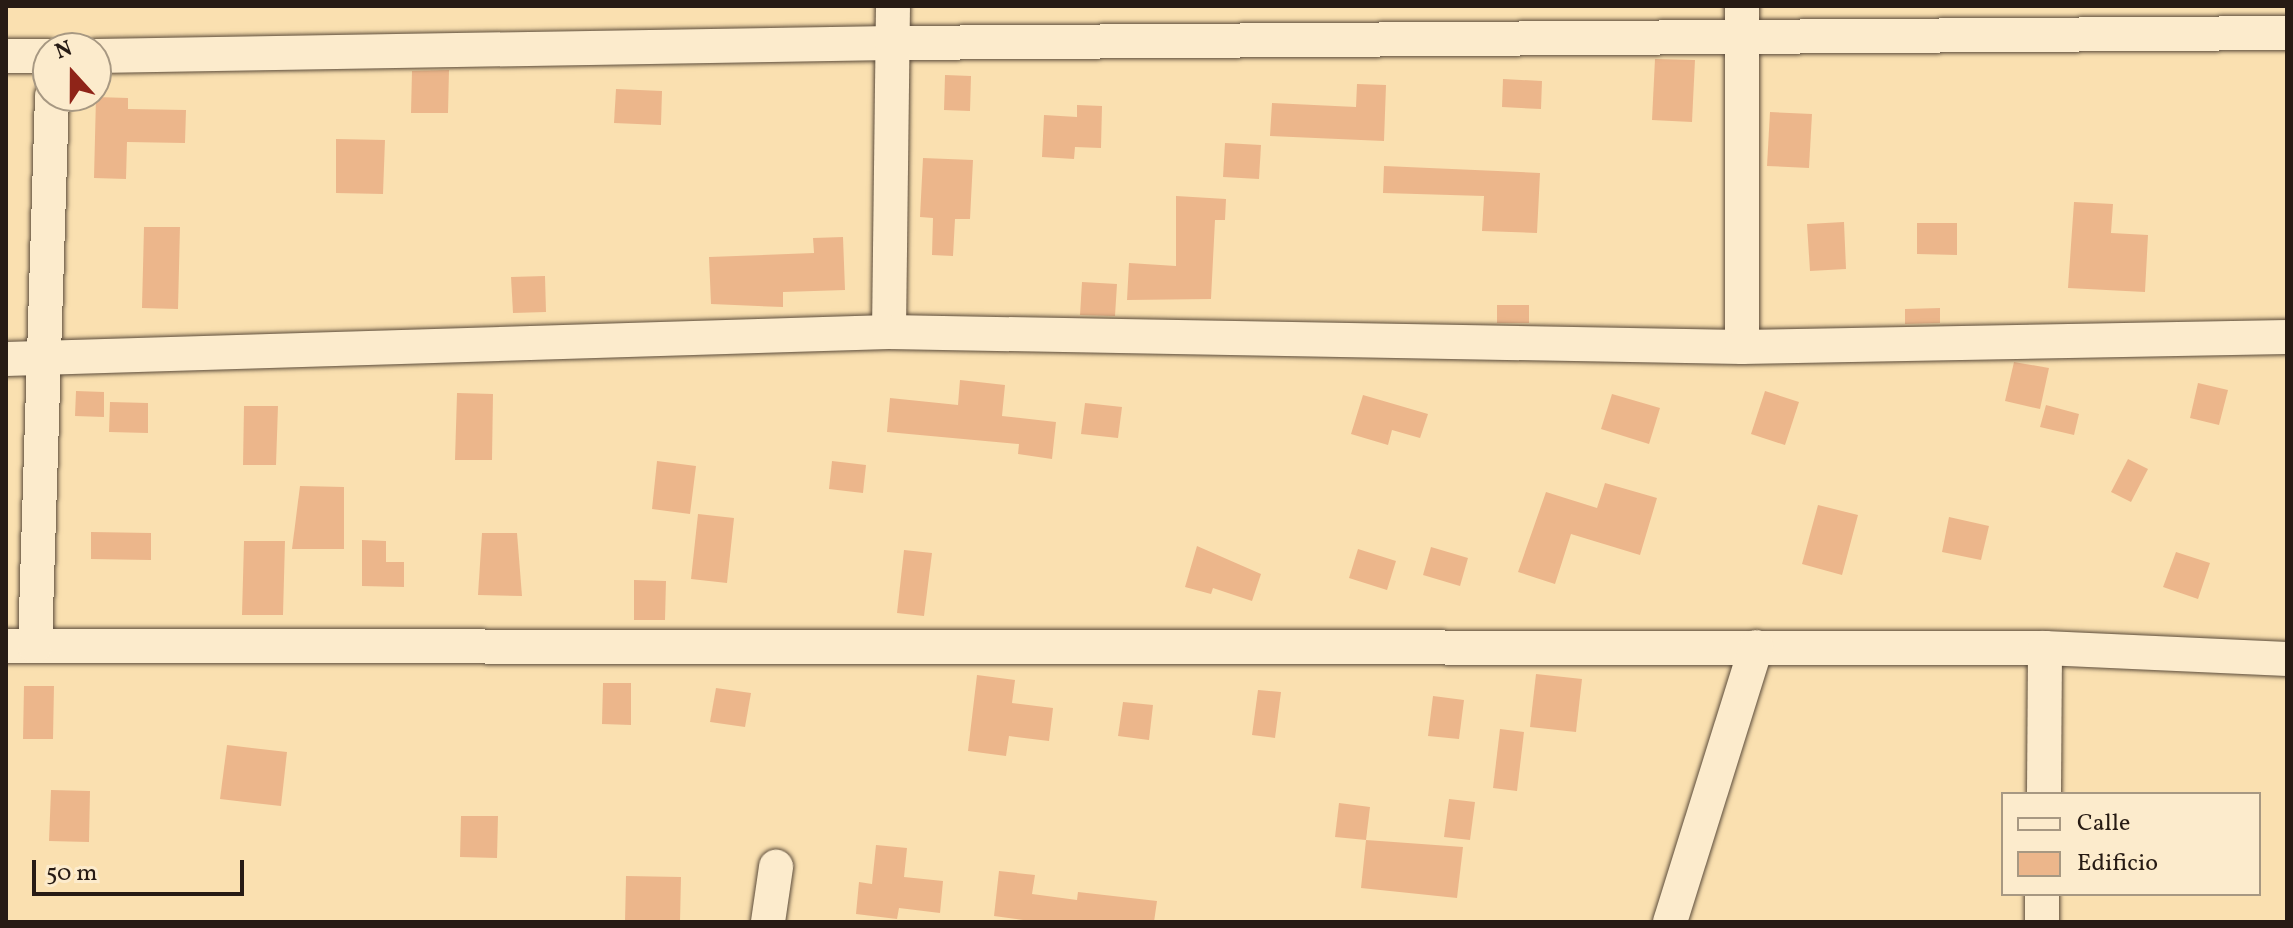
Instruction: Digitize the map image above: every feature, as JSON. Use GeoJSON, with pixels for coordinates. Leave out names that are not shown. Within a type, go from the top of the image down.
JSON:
{"type":"FeatureCollection","features":[{"type":"Feature","properties":{"kind":"street"},"geometry":{"type":"LineString","coordinates":[[889,332],[893,6]]}},
{"type":"Feature","properties":{"kind":"street"},"geometry":{"type":"LineString","coordinates":[[1741,21],[1742,347]]}},
{"type":"Feature","properties":{"kind":"street"},"geometry":{"type":"LineString","coordinates":[[112,56],[892,43],[1741,21],[2287,33]]}},
{"type":"Feature","properties":{"kind":"street"},"geometry":{"type":"LineString","coordinates":[[6,56],[32,56]]}},
{"type":"Feature","properties":{"kind":"street"},"geometry":{"type":"LineString","coordinates":[[52,112],[48,358],[21,646],[2045,648],[2287,659]]}},
{"type":"Feature","properties":{"kind":"street"},"geometry":{"type":"LineString","coordinates":[[6,359],[889,332],[1742,347],[2287,337]]}},
{"type":"Feature","properties":{"kind":"street"},"geometry":{"type":"LineString","coordinates":[[1670,922],[1756,647]]}},
{"type":"Feature","properties":{"kind":"street"},"geometry":{"type":"LineString","coordinates":[[2044,792],[2045,648]]}},
{"type":"Feature","properties":{"kind":"street"},"geometry":{"type":"LineString","coordinates":[[768,922],[776,867]]}},
{"type":"Feature","properties":{"kind":"street"},"geometry":{"type":"LineString","coordinates":[[2042,896],[2042,922]]}},
{"type":"Feature","properties":{"kind":"building"},"geometry":{"type":"Polygon","coordinates":[[[1655,59],[1695,60],[1692,122],[1652,120],[1655,59]]]}},
{"type":"Feature","properties":{"kind":"building"},"geometry":{"type":"Polygon","coordinates":[[[449,70],[448,113],[411,113],[412,71],[449,70]]]}},
{"type":"Feature","properties":{"kind":"building"},"geometry":{"type":"Polygon","coordinates":[[[945,75],[971,76],[970,111],[944,110],[945,75]]]}},
{"type":"Feature","properties":{"kind":"building"},"geometry":{"type":"Polygon","coordinates":[[[1503,79],[1542,81],[1541,109],[1502,107],[1503,79]]]}},
{"type":"Feature","properties":{"kind":"building"},"geometry":{"type":"Polygon","coordinates":[[[1357,84],[1386,85],[1384,141],[1270,136],[1272,103],[1356,107],[1357,84]]]}},
{"type":"Feature","properties":{"kind":"building"},"geometry":{"type":"Polygon","coordinates":[[[616,89],[662,91],[661,125],[614,123],[616,89]]]}},
{"type":"Feature","properties":{"kind":"building"},"geometry":{"type":"Polygon","coordinates":[[[112,98],[128,98],[128,109],[186,110],[185,143],[127,142],[126,179],[94,178],[96,112],[112,112],[112,98]]]}},
{"type":"Feature","properties":{"kind":"building"},"geometry":{"type":"Polygon","coordinates":[[[1077,105],[1102,106],[1101,148],[1075,147],[1074,159],[1042,157],[1044,115],[1077,117],[1077,105]]]}},
{"type":"Feature","properties":{"kind":"building"},"geometry":{"type":"Polygon","coordinates":[[[1770,112],[1812,114],[1809,168],[1767,166],[1770,112]]]}},
{"type":"Feature","properties":{"kind":"building"},"geometry":{"type":"Polygon","coordinates":[[[336,139],[385,140],[383,194],[336,193],[336,139]]]}},
{"type":"Feature","properties":{"kind":"building"},"geometry":{"type":"Polygon","coordinates":[[[1225,143],[1261,145],[1259,179],[1223,177],[1225,143]]]}},
{"type":"Feature","properties":{"kind":"building"},"geometry":{"type":"Polygon","coordinates":[[[923,158],[973,160],[970,219],[955,219],[953,256],[932,255],[933,218],[920,217],[923,158]]]}},
{"type":"Feature","properties":{"kind":"building"},"geometry":{"type":"Polygon","coordinates":[[[1384,166],[1540,173],[1537,233],[1482,231],[1484,196],[1383,193],[1384,166]]]}},
{"type":"Feature","properties":{"kind":"building"},"geometry":{"type":"Polygon","coordinates":[[[1176,196],[1226,199],[1225,220],[1215,220],[1211,299],[1127,300],[1129,263],[1176,266],[1176,196]]]}},
{"type":"Feature","properties":{"kind":"building"},"geometry":{"type":"Polygon","coordinates":[[[2074,202],[2113,204],[2111,233],[2148,235],[2145,292],[2068,288],[2074,202]]]}},
{"type":"Feature","properties":{"kind":"building"},"geometry":{"type":"Polygon","coordinates":[[[1844,222],[1846,269],[1810,271],[1807,224],[1844,222]]]}},
{"type":"Feature","properties":{"kind":"building"},"geometry":{"type":"Polygon","coordinates":[[[1917,223],[1957,223],[1957,255],[1917,254],[1917,223]]]}},
{"type":"Feature","properties":{"kind":"building"},"geometry":{"type":"Polygon","coordinates":[[[144,227],[180,227],[178,309],[142,308],[144,227]]]}},
{"type":"Feature","properties":{"kind":"building"},"geometry":{"type":"Polygon","coordinates":[[[843,237],[845,290],[783,292],[783,307],[711,304],[709,257],[814,253],[813,238],[843,237]]]}},
{"type":"Feature","properties":{"kind":"building"},"geometry":{"type":"Polygon","coordinates":[[[545,276],[546,312],[513,313],[511,277],[545,276]]]}},
{"type":"Feature","properties":{"kind":"building"},"geometry":{"type":"Polygon","coordinates":[[[1082,282],[1117,284],[1115,316],[1080,315],[1082,282]]]}},
{"type":"Feature","properties":{"kind":"building"},"geometry":{"type":"Polygon","coordinates":[[[1497,305],[1529,305],[1529,323],[1497,323],[1497,305]]]}},
{"type":"Feature","properties":{"kind":"building"},"geometry":{"type":"Polygon","coordinates":[[[1940,308],[1940,323],[1905,324],[1905,309],[1940,308]]]}},
{"type":"Feature","properties":{"kind":"building"},"geometry":{"type":"Polygon","coordinates":[[[2014,362],[2049,368],[2040,409],[2005,401],[2014,362]]]}},
{"type":"Feature","properties":{"kind":"building"},"geometry":{"type":"Polygon","coordinates":[[[960,380],[1005,385],[1002,416],[1056,422],[1052,459],[1018,454],[1019,444],[887,432],[890,398],[958,405],[960,380]]]}},
{"type":"Feature","properties":{"kind":"building"},"geometry":{"type":"Polygon","coordinates":[[[2198,383],[2228,390],[2219,425],[2190,418],[2198,383]]]}},
{"type":"Feature","properties":{"kind":"building"},"geometry":{"type":"Polygon","coordinates":[[[76,391],[104,392],[104,417],[75,416],[76,391]]]}},
{"type":"Feature","properties":{"kind":"building"},"geometry":{"type":"Polygon","coordinates":[[[1765,391],[1799,402],[1785,445],[1751,434],[1765,391]]]}},
{"type":"Feature","properties":{"kind":"building"},"geometry":{"type":"Polygon","coordinates":[[[457,393],[493,394],[492,460],[455,460],[457,393]]]}},
{"type":"Feature","properties":{"kind":"building"},"geometry":{"type":"Polygon","coordinates":[[[1612,394],[1660,408],[1649,444],[1601,429],[1612,394]]]}},
{"type":"Feature","properties":{"kind":"building"},"geometry":{"type":"Polygon","coordinates":[[[1363,395],[1428,414],[1420,438],[1392,430],[1388,445],[1351,434],[1363,395]]]}},
{"type":"Feature","properties":{"kind":"building"},"geometry":{"type":"Polygon","coordinates":[[[110,402],[148,403],[148,433],[109,432],[110,402]]]}},
{"type":"Feature","properties":{"kind":"building"},"geometry":{"type":"Polygon","coordinates":[[[1085,403],[1122,407],[1118,438],[1081,434],[1085,403]]]}},
{"type":"Feature","properties":{"kind":"building"},"geometry":{"type":"Polygon","coordinates":[[[2046,405],[2079,414],[2074,435],[2040,427],[2046,405]]]}},
{"type":"Feature","properties":{"kind":"building"},"geometry":{"type":"Polygon","coordinates":[[[244,406],[278,406],[276,465],[243,465],[244,406]]]}},
{"type":"Feature","properties":{"kind":"building"},"geometry":{"type":"Polygon","coordinates":[[[2128,459],[2148,469],[2131,502],[2111,492],[2128,459]]]}},
{"type":"Feature","properties":{"kind":"building"},"geometry":{"type":"Polygon","coordinates":[[[657,461],[696,466],[690,514],[652,509],[657,461]]]}},
{"type":"Feature","properties":{"kind":"building"},"geometry":{"type":"Polygon","coordinates":[[[832,461],[866,465],[863,493],[829,489],[832,461]]]}},
{"type":"Feature","properties":{"kind":"building"},"geometry":{"type":"Polygon","coordinates":[[[1605,483],[1657,498],[1640,555],[1571,534],[1555,584],[1518,572],[1546,492],[1597,508],[1605,483]]]}},
{"type":"Feature","properties":{"kind":"building"},"geometry":{"type":"Polygon","coordinates":[[[300,486],[344,487],[344,549],[292,549],[300,486]]]}},
{"type":"Feature","properties":{"kind":"building"},"geometry":{"type":"Polygon","coordinates":[[[1818,505],[1858,515],[1842,575],[1802,564],[1818,505]]]}},
{"type":"Feature","properties":{"kind":"building"},"geometry":{"type":"Polygon","coordinates":[[[698,514],[734,518],[727,583],[691,579],[698,514]]]}},
{"type":"Feature","properties":{"kind":"building"},"geometry":{"type":"Polygon","coordinates":[[[1949,517],[1989,526],[1981,560],[1942,552],[1949,517]]]}},
{"type":"Feature","properties":{"kind":"building"},"geometry":{"type":"Polygon","coordinates":[[[91,532],[151,533],[151,560],[91,559],[91,532]]]}},
{"type":"Feature","properties":{"kind":"building"},"geometry":{"type":"Polygon","coordinates":[[[482,533],[517,533],[522,596],[478,595],[482,533]]]}},
{"type":"Feature","properties":{"kind":"building"},"geometry":{"type":"Polygon","coordinates":[[[362,540],[386,541],[386,562],[404,562],[404,587],[362,586],[362,540]]]}},
{"type":"Feature","properties":{"kind":"building"},"geometry":{"type":"Polygon","coordinates":[[[244,541],[285,541],[283,615],[242,615],[244,541]]]}},
{"type":"Feature","properties":{"kind":"building"},"geometry":{"type":"Polygon","coordinates":[[[1197,546],[1261,574],[1252,601],[1213,588],[1211,594],[1185,587],[1197,546]]]}},
{"type":"Feature","properties":{"kind":"building"},"geometry":{"type":"Polygon","coordinates":[[[1431,547],[1468,558],[1460,586],[1423,575],[1431,547]]]}},
{"type":"Feature","properties":{"kind":"building"},"geometry":{"type":"Polygon","coordinates":[[[1358,549],[1396,561],[1387,590],[1349,578],[1358,549]]]}},
{"type":"Feature","properties":{"kind":"building"},"geometry":{"type":"Polygon","coordinates":[[[904,550],[932,553],[924,616],[897,613],[904,550]]]}},
{"type":"Feature","properties":{"kind":"building"},"geometry":{"type":"Polygon","coordinates":[[[2176,552],[2210,563],[2198,599],[2163,587],[2176,552]]]}},
{"type":"Feature","properties":{"kind":"building"},"geometry":{"type":"Polygon","coordinates":[[[634,580],[666,581],[665,620],[634,620],[634,580]]]}},
{"type":"Feature","properties":{"kind":"building"},"geometry":{"type":"Polygon","coordinates":[[[1536,674],[1582,679],[1576,732],[1530,727],[1536,674]]]}},
{"type":"Feature","properties":{"kind":"building"},"geometry":{"type":"Polygon","coordinates":[[[977,675],[1015,680],[1012,703],[1053,708],[1049,741],[1009,736],[1006,756],[968,751],[977,675]]]}},
{"type":"Feature","properties":{"kind":"building"},"geometry":{"type":"Polygon","coordinates":[[[603,683],[631,683],[631,725],[602,724],[603,683]]]}},
{"type":"Feature","properties":{"kind":"building"},"geometry":{"type":"Polygon","coordinates":[[[24,686],[54,686],[53,739],[23,739],[24,686]]]}},
{"type":"Feature","properties":{"kind":"building"},"geometry":{"type":"Polygon","coordinates":[[[716,688],[751,693],[745,727],[710,722],[716,688]]]}},
{"type":"Feature","properties":{"kind":"building"},"geometry":{"type":"Polygon","coordinates":[[[1258,690],[1281,692],[1275,738],[1252,735],[1258,690]]]}},
{"type":"Feature","properties":{"kind":"building"},"geometry":{"type":"Polygon","coordinates":[[[1433,696],[1464,700],[1459,739],[1428,736],[1433,696]]]}},
{"type":"Feature","properties":{"kind":"building"},"geometry":{"type":"Polygon","coordinates":[[[1123,702],[1153,705],[1149,740],[1118,736],[1123,702]]]}},
{"type":"Feature","properties":{"kind":"building"},"geometry":{"type":"Polygon","coordinates":[[[1500,729],[1524,732],[1517,791],[1493,788],[1500,729]]]}},
{"type":"Feature","properties":{"kind":"building"},"geometry":{"type":"Polygon","coordinates":[[[227,745],[287,752],[281,806],[220,799],[227,745]]]}},
{"type":"Feature","properties":{"kind":"building"},"geometry":{"type":"Polygon","coordinates":[[[51,790],[90,791],[89,842],[49,841],[51,790]]]}},
{"type":"Feature","properties":{"kind":"building"},"geometry":{"type":"Polygon","coordinates":[[[1449,799],[1475,802],[1470,840],[1444,837],[1449,799]]]}},
{"type":"Feature","properties":{"kind":"building"},"geometry":{"type":"Polygon","coordinates":[[[1339,803],[1370,807],[1366,840],[1335,837],[1339,803]]]}},
{"type":"Feature","properties":{"kind":"building"},"geometry":{"type":"Polygon","coordinates":[[[461,816],[498,816],[497,858],[460,857],[461,816]]]}},
{"type":"Feature","properties":{"kind":"building"},"geometry":{"type":"Polygon","coordinates":[[[1366,840],[1463,847],[1457,898],[1361,888],[1366,840]]]}},
{"type":"Feature","properties":{"kind":"building"},"geometry":{"type":"Polygon","coordinates":[[[876,845],[907,848],[904,877],[943,881],[940,913],[899,908],[897,919],[856,914],[859,882],[872,884],[876,845]]]}},
{"type":"Feature","properties":{"kind":"building"},"geometry":{"type":"Polygon","coordinates":[[[999,871],[1035,875],[1032,894],[1077,900],[1078,892],[1157,901],[1154,922],[1037,922],[994,916],[999,871]]]}},
{"type":"Feature","properties":{"kind":"building"},"geometry":{"type":"Polygon","coordinates":[[[626,876],[681,877],[680,922],[625,922],[626,876]]]}}]}
